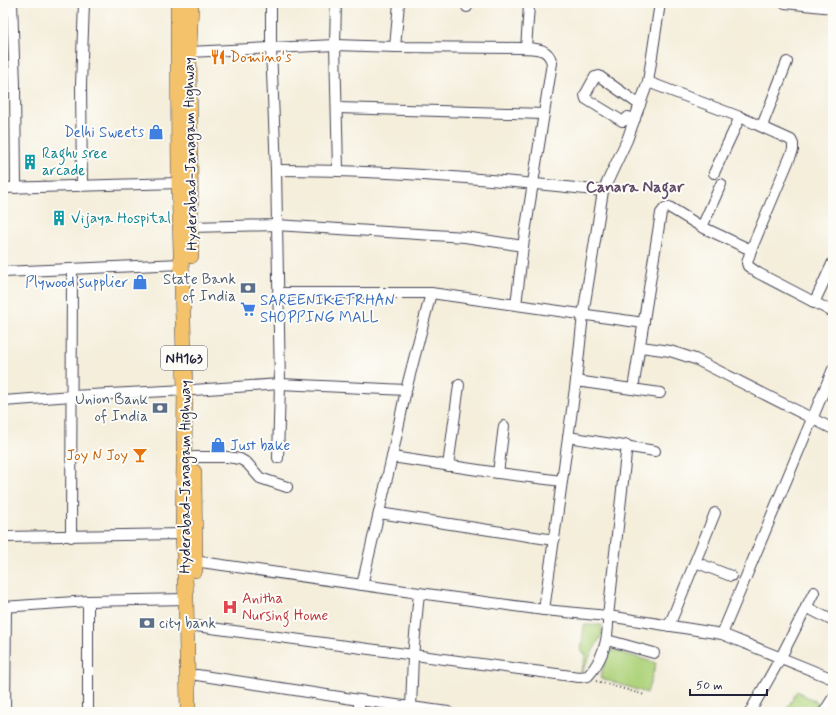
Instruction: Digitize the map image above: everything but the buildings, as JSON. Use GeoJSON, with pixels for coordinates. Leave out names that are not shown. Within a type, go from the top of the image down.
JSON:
{"type":"FeatureCollection","features":[{"type":"Feature","properties":{"kind":"highway","name":"Hyderabad-Janagam Highway"},"geometry":{"type":"LineString","coordinates":[[178,3],[181,264],[194,457],[194,561],[198,712]]}},
{"type":"Feature","properties":{"kind":"highway","name":"Hyderabad-Janagam Highway"},"geometry":{"type":"LineString","coordinates":[[188,712],[183,534],[189,390],[191,227],[189,52],[191,3]]}},
{"type":"Feature","properties":{"kind":"street"},"geometry":{"type":"LineString","coordinates":[[12,3],[15,85],[16,188]]}},
{"type":"Feature","properties":{"kind":"street"},"geometry":{"type":"LineString","coordinates":[[82,185],[81,85],[84,3]]}},
{"type":"Feature","properties":{"kind":"street"},"geometry":{"type":"LineString","coordinates":[[271,3],[280,384],[278,458]]}},
{"type":"Feature","properties":{"kind":"street"},"geometry":{"type":"LineString","coordinates":[[336,3],[335,45],[338,108],[338,170]]}},
{"type":"Feature","properties":{"kind":"street"},"geometry":{"type":"LineString","coordinates":[[395,47],[399,3]]}},
{"type":"Feature","properties":{"kind":"street"},"geometry":{"type":"LineString","coordinates":[[544,610],[576,381],[583,315],[603,192],[635,119],[648,82],[660,3]]}},
{"type":"Feature","properties":{"kind":"street"},"geometry":{"type":"LineString","coordinates":[[785,3],[833,8]]}},
{"type":"Feature","properties":{"kind":"street"},"geometry":{"type":"LineString","coordinates":[[526,48],[529,6]]}},
{"type":"Feature","properties":{"kind":"street"},"geometry":{"type":"LineString","coordinates":[[189,52],[335,45],[526,48],[546,52],[550,56],[552,63],[523,246],[516,305]]}},
{"type":"Feature","properties":{"kind":"street"},"geometry":{"type":"LineString","coordinates":[[762,126],[787,62]]}},
{"type":"Feature","properties":{"kind":"street"},"geometry":{"type":"LineString","coordinates":[[635,119],[628,117],[622,121],[586,99],[585,95],[595,77],[599,76],[640,105]]}},
{"type":"Feature","properties":{"kind":"street"},"geometry":{"type":"LineString","coordinates":[[648,82],[740,117],[791,140],[794,150],[751,250],[747,263],[752,269],[833,312]]}},
{"type":"Feature","properties":{"kind":"street"},"geometry":{"type":"LineString","coordinates":[[338,108],[544,114]]}},
{"type":"Feature","properties":{"kind":"street"},"geometry":{"type":"LineString","coordinates":[[714,173],[740,117]]}},
{"type":"Feature","properties":{"kind":"street"},"geometry":{"type":"LineString","coordinates":[[276,170],[338,170],[534,183],[603,192]]}},
{"type":"Feature","properties":{"kind":"street"},"geometry":{"type":"LineString","coordinates":[[3,188],[179,183]]}},
{"type":"Feature","properties":{"kind":"street"},"geometry":{"type":"LineString","coordinates":[[702,227],[721,184]]}},
{"type":"Feature","properties":{"kind":"street"},"geometry":{"type":"LineString","coordinates":[[633,389],[660,212],[669,207],[702,227],[751,250]]}},
{"type":"Feature","properties":{"kind":"street"},"geometry":{"type":"LineString","coordinates":[[191,227],[276,225],[465,237],[523,246]]}},
{"type":"Feature","properties":{"kind":"street"},"geometry":{"type":"LineString","coordinates":[[814,303],[833,262]]}},
{"type":"Feature","properties":{"kind":"street"},"geometry":{"type":"LineString","coordinates":[[3,272],[181,264]]}},
{"type":"Feature","properties":{"kind":"street"},"geometry":{"type":"LineString","coordinates":[[71,537],[72,269]]}},
{"type":"Feature","properties":{"kind":"street"},"geometry":{"type":"LineString","coordinates":[[278,292],[431,293],[644,323]]}},
{"type":"Feature","properties":{"kind":"street"},"geometry":{"type":"LineString","coordinates":[[362,585],[406,390],[431,293]]}},
{"type":"Feature","properties":{"kind":"street"},"geometry":{"type":"LineString","coordinates":[[640,347],[670,351],[695,359],[814,418],[833,429]]}},
{"type":"Feature","properties":{"kind":"street"},"geometry":{"type":"LineString","coordinates":[[722,634],[814,418],[833,369]]}},
{"type":"Feature","properties":{"kind":"street"},"geometry":{"type":"LineString","coordinates":[[576,381],[660,393]]}},
{"type":"Feature","properties":{"kind":"street"},"geometry":{"type":"LineString","coordinates":[[3,401],[280,384],[406,390]]}},
{"type":"Feature","properties":{"kind":"street"},"geometry":{"type":"LineString","coordinates":[[448,466],[459,385]]}},
{"type":"Feature","properties":{"kind":"street"},"geometry":{"type":"LineString","coordinates":[[498,473],[504,426]]}},
{"type":"Feature","properties":{"kind":"street"},"geometry":{"type":"LineString","coordinates":[[568,437],[655,451]]}},
{"type":"Feature","properties":{"kind":"street"},"geometry":{"type":"LineString","coordinates":[[196,626],[413,656],[583,677],[600,661],[607,640],[608,616],[627,446]]}},
{"type":"Feature","properties":{"kind":"street"},"geometry":{"type":"LineString","coordinates":[[194,457],[226,457],[240,459],[247,463],[260,478],[287,487]]}},
{"type":"Feature","properties":{"kind":"street"},"geometry":{"type":"LineString","coordinates":[[392,457],[562,481]]}},
{"type":"Feature","properties":{"kind":"street"},"geometry":{"type":"LineString","coordinates":[[379,513],[554,540]]}},
{"type":"Feature","properties":{"kind":"street"},"geometry":{"type":"LineString","coordinates":[[669,626],[715,513]]}},
{"type":"Feature","properties":{"kind":"street"},"geometry":{"type":"LineString","coordinates":[[3,537],[183,534]]}},
{"type":"Feature","properties":{"kind":"street"},"geometry":{"type":"LineString","coordinates":[[194,561],[544,610],[608,616],[722,634],[833,679]]}},
{"type":"Feature","properties":{"kind":"street"},"geometry":{"type":"LineString","coordinates":[[695,562],[731,576]]}},
{"type":"Feature","properties":{"kind":"street"},"geometry":{"type":"LineString","coordinates":[[750,712],[781,657],[814,592]]}},
{"type":"Feature","properties":{"kind":"street"},"geometry":{"type":"LineString","coordinates":[[411,707],[413,656],[419,593]]}},
{"type":"Feature","properties":{"kind":"street"},"geometry":{"type":"LineString","coordinates":[[5,712],[5,607],[88,601],[186,599]]}},
{"type":"Feature","properties":{"kind":"street"},"geometry":{"type":"LineString","coordinates":[[88,601],[88,712]]}},
{"type":"Feature","properties":{"kind":"street"},"geometry":{"type":"LineString","coordinates":[[806,608],[833,620]]}},
{"type":"Feature","properties":{"kind":"street"},"geometry":{"type":"LineString","coordinates":[[607,640],[654,652]]}},
{"type":"Feature","properties":{"kind":"street"},"geometry":{"type":"LineString","coordinates":[[197,675],[448,712]]}},
{"type":"Feature","properties":{"kind":"street"},"geometry":{"type":"LineString","coordinates":[[824,712],[833,698]]}},
{"type":"Feature","properties":{"kind":"street"},"geometry":{"type":"LineString","coordinates":[[359,700],[359,712]]}},
{"type":"Feature","properties":{"kind":"path"},"geometry":{"type":"LineString","coordinates":[[583,677],[645,695]]}},
{"type":"Feature","properties":{"kind":"green space"},"geometry":{"type":"Polygon","coordinates":[[[584,625],[602,625],[602,634],[581,673],[586,654],[581,652],[584,625]]]}},
{"type":"Feature","properties":{"kind":"green space"},"geometry":{"type":"Polygon","coordinates":[[[609,649],[656,663],[647,693],[600,678],[609,649]]]}},
{"type":"Feature","properties":{"kind":"green space"},"geometry":{"type":"Polygon","coordinates":[[[797,691],[820,704],[815,712],[785,712],[797,691]]]}},
{"type":"Feature","properties":{"kind":"place","name":"Domino's"},"geometry":{"type":"Point","coordinates":[218,57]}},
{"type":"Feature","properties":{"kind":"place","name":"Delhi Sweets"},"geometry":{"type":"Point","coordinates":[156,132]}},
{"type":"Feature","properties":{"kind":"place","name":"Raghu sree arcade"},"geometry":{"type":"Point","coordinates":[30,162]}},
{"type":"Feature","properties":{"kind":"place","name":"Vijaya Hospital"},"geometry":{"type":"Point","coordinates":[59,218]}},
{"type":"Feature","properties":{"kind":"place","name":"Plywood supplier"},"geometry":{"type":"Point","coordinates":[140,282]}},
{"type":"Feature","properties":{"kind":"place","name":"State Bank of India"},"geometry":{"type":"Point","coordinates":[248,288]}},
{"type":"Feature","properties":{"kind":"place","name":"SAREENIKETRHAN SHOPPING MALL"},"geometry":{"type":"Point","coordinates":[248,309]}},
{"type":"Feature","properties":{"kind":"place","name":"Union Bank of India"},"geometry":{"type":"Point","coordinates":[160,408]}},
{"type":"Feature","properties":{"kind":"place","name":"Just bake"},"geometry":{"type":"Point","coordinates":[218,445]}},
{"type":"Feature","properties":{"kind":"place","name":"Joy N Joy"},"geometry":{"type":"Point","coordinates":[140,455]}},
{"type":"Feature","properties":{"kind":"place","name":"Anitha Nursing Home"},"geometry":{"type":"Point","coordinates":[230,607]}},
{"type":"Feature","properties":{"kind":"place","name":"city bank"},"geometry":{"type":"Point","coordinates":[147,623]}},
{"type":"Feature","properties":{"kind":"district","name":"Canara Nagar"},"geometry":{"type":"Point","coordinates":[635,186]}}]}
